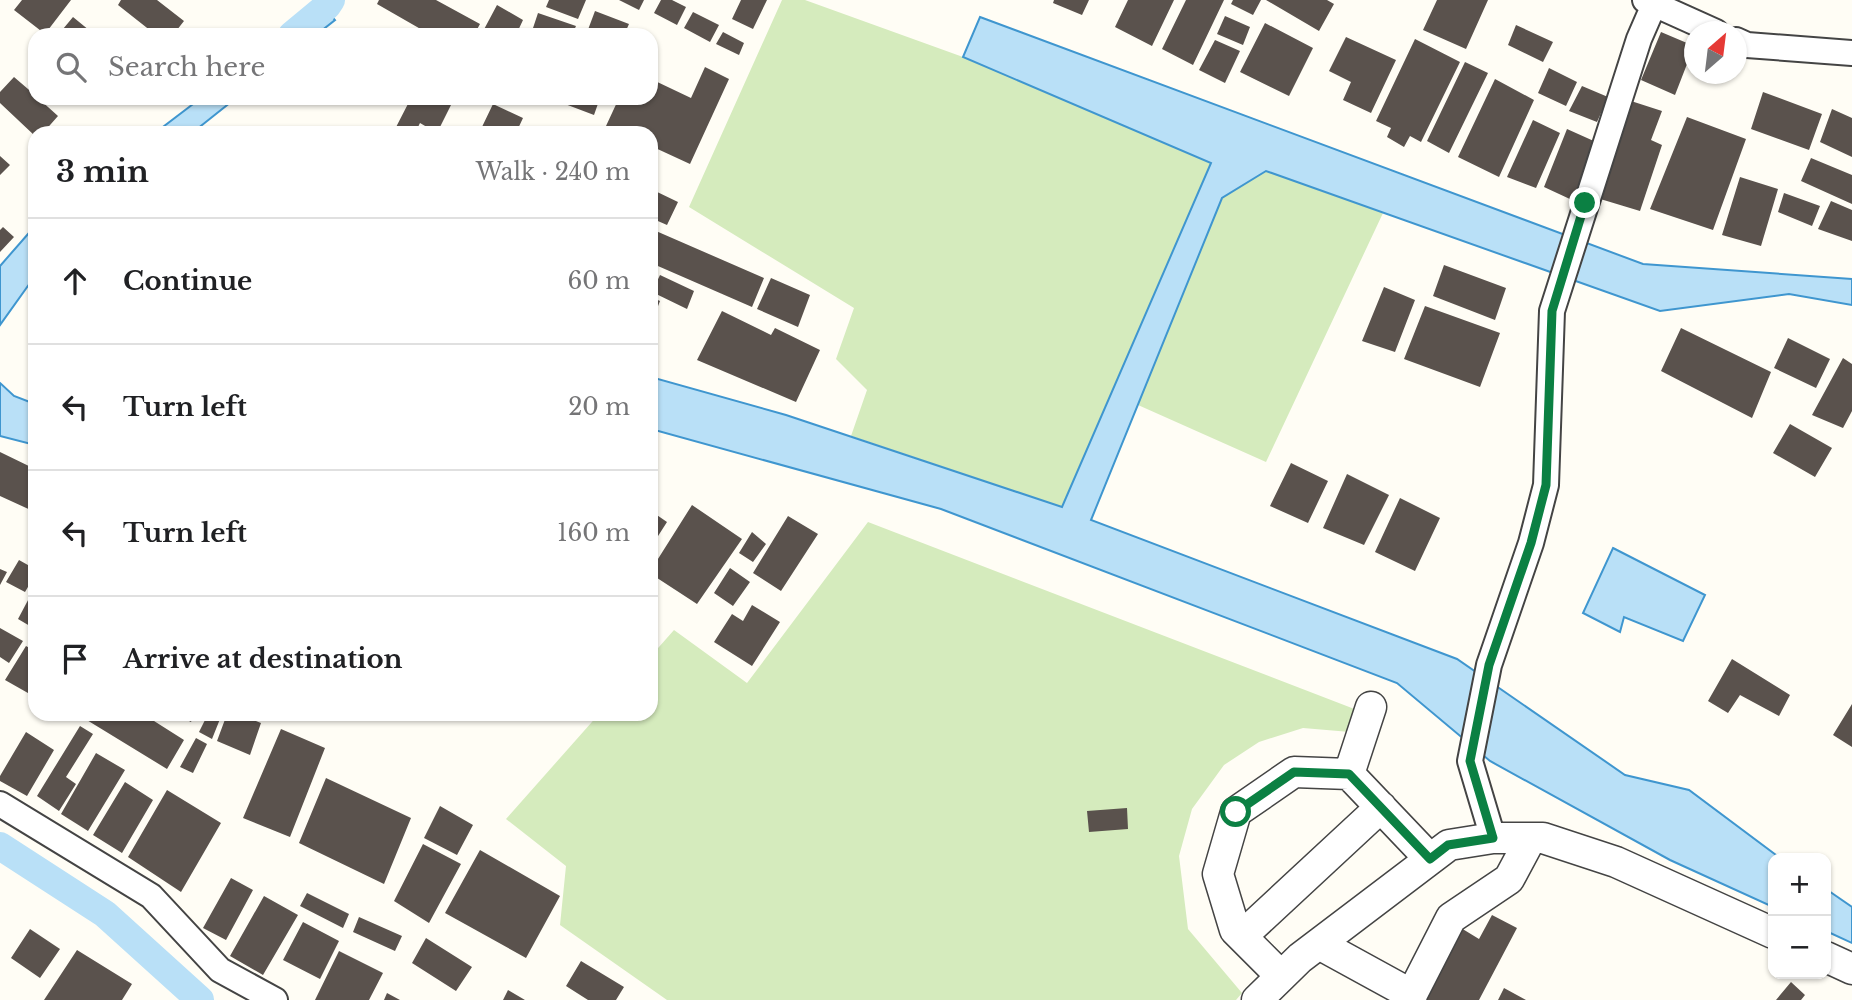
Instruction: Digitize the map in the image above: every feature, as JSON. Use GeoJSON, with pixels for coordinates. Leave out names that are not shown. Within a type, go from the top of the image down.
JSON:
{"type":"FeatureCollection","features":[{"type":"Feature","properties":{"kind":"street"},"geometry":{"type":"LineString","coordinates":[[1493,838],[1470,761],[1489,665],[1531,543],[1546,485],[1552,311],[1652,1],[1693,21]]}},
{"type":"Feature","properties":{"kind":"street"},"geometry":{"type":"LineString","coordinates":[[1747,45],[1852,53]]}},
{"type":"Feature","properties":{"kind":"street"},"geometry":{"type":"LineString","coordinates":[[1349,774],[1371,706]]}},
{"type":"Feature","properties":{"kind":"street"},"geometry":{"type":"LineString","coordinates":[[1282,976],[1235,929],[1218,874],[1236,812],[1294,772],[1349,774],[1430,859]]}},
{"type":"Feature","properties":{"kind":"street"},"geometry":{"type":"LineString","coordinates":[[0,804],[151,896],[220,970],[275,1000]]}},
{"type":"Feature","properties":{"kind":"street"},"geometry":{"type":"LineString","coordinates":[[1242,936],[1381,807]]}},
{"type":"Feature","properties":{"kind":"street"},"geometry":{"type":"LineString","coordinates":[[1258,1000],[1318,944],[1448,845],[1493,838],[1543,838],[1616,862],[1768,931]]}},
{"type":"Feature","properties":{"kind":"street"},"geometry":{"type":"LineString","coordinates":[[1318,944],[1410,998],[1451,918],[1509,879],[1531,838]]}},
{"type":"Feature","properties":{"kind":"street"},"geometry":{"type":"LineString","coordinates":[[1831,960],[1852,970]]}},
{"type":"Feature","properties":{"kind":"green space"},"geometry":{"type":"Polygon","coordinates":[[[782,0],[805,0],[963,57],[1211,163],[1062,507],[851,436],[867,390],[836,359],[854,308],[689,207],[782,0]]]}},
{"type":"Feature","properties":{"kind":"green space"},"geometry":{"type":"Polygon","coordinates":[[[1266,171],[1383,213],[1266,462],[1138,405],[1222,198],[1266,171]]]}},
{"type":"Feature","properties":{"kind":"green space"},"geometry":{"type":"Polygon","coordinates":[[[868,522],[1357,710],[1350,732],[1303,728],[1259,742],[1224,765],[1192,809],[1179,856],[1188,929],[1242,993],[1236,1000],[667,1000],[560,925],[566,866],[506,819],[593,721],[658,721],[658,648],[674,630],[747,683],[868,522]]]}},
{"type":"Feature","properties":{"kind":"water"},"geometry":{"type":"Polygon","coordinates":[[[318,1],[335,20],[325,28],[287,28],[318,1]]]}},
{"type":"Feature","properties":{"kind":"water"},"geometry":{"type":"Polygon","coordinates":[[[980,17],[1643,264],[1852,279],[1852,305],[1789,294],[1660,311],[1266,171],[1222,198],[1091,520],[1457,659],[1625,775],[1689,790],[1773,853],[1768,853],[1768,905],[1670,860],[1490,761],[1397,683],[941,509],[658,431],[658,379],[786,415],[1062,507],[1211,163],[963,57],[980,17]]]}},
{"type":"Feature","properties":{"kind":"water"},"geometry":{"type":"Polygon","coordinates":[[[192,105],[227,105],[201,126],[164,126],[192,105]]]}},
{"type":"Feature","properties":{"kind":"water"},"geometry":{"type":"Polygon","coordinates":[[[28,234],[28,286],[0,325],[0,266],[28,234]]]}},
{"type":"Feature","properties":{"kind":"water"},"geometry":{"type":"Polygon","coordinates":[[[0,383],[14,396],[28,401],[28,443],[0,436],[0,383]]]}},
{"type":"Feature","properties":{"kind":"water"},"geometry":{"type":"Polygon","coordinates":[[[1613,548],[1705,595],[1683,641],[1624,617],[1620,632],[1583,613],[1613,548]]]}},
{"type":"Feature","properties":{"kind":"water"},"geometry":{"type":"Polygon","coordinates":[[[1831,892],[1852,907],[1852,943],[1831,933],[1831,892]]]}},
{"type":"Feature","properties":{"kind":"building"},"geometry":{"type":"Polygon","coordinates":[[[22,0],[71,0],[50,28],[37,28],[14,10],[22,0]]]}},
{"type":"Feature","properties":{"kind":"building"},"geometry":{"type":"Polygon","coordinates":[[[121,0],[157,0],[184,21],[178,28],[147,28],[118,5],[121,0]]]}},
{"type":"Feature","properties":{"kind":"building"},"geometry":{"type":"Polygon","coordinates":[[[379,0],[436,0],[480,24],[478,28],[419,28],[377,4],[379,0]]]}},
{"type":"Feature","properties":{"kind":"building"},"geometry":{"type":"Polygon","coordinates":[[[549,0],[586,0],[578,19],[546,7],[549,0]]]}},
{"type":"Feature","properties":{"kind":"building"},"geometry":{"type":"Polygon","coordinates":[[[619,0],[644,0],[639,10],[619,0]]]}},
{"type":"Feature","properties":{"kind":"building"},"geometry":{"type":"Polygon","coordinates":[[[661,0],[672,0],[686,7],[677,25],[654,13],[661,0]]]}},
{"type":"Feature","properties":{"kind":"building"},"geometry":{"type":"Polygon","coordinates":[[[741,0],[767,0],[753,29],[732,19],[741,0]]]}},
{"type":"Feature","properties":{"kind":"building"},"geometry":{"type":"Polygon","coordinates":[[[1054,0],[1089,0],[1082,15],[1053,3],[1054,0]]]}},
{"type":"Feature","properties":{"kind":"building"},"geometry":{"type":"Polygon","coordinates":[[[1128,0],[1174,0],[1152,46],[1115,27],[1128,0]]]}},
{"type":"Feature","properties":{"kind":"building"},"geometry":{"type":"Polygon","coordinates":[[[1186,0],[1224,0],[1193,65],[1162,49],[1186,0]]]}},
{"type":"Feature","properties":{"kind":"building"},"geometry":{"type":"Polygon","coordinates":[[[1233,0],[1261,0],[1253,15],[1231,4],[1233,0]]]}},
{"type":"Feature","properties":{"kind":"building"},"geometry":{"type":"Polygon","coordinates":[[[1266,0],[1327,0],[1334,4],[1319,31],[1266,0]]]}},
{"type":"Feature","properties":{"kind":"building"},"geometry":{"type":"Polygon","coordinates":[[[1437,0],[1488,0],[1466,49],[1423,30],[1437,0]]]}},
{"type":"Feature","properties":{"kind":"building"},"geometry":{"type":"Polygon","coordinates":[[[497,5],[523,20],[519,28],[485,28],[497,5]]]}},
{"type":"Feature","properties":{"kind":"building"},"geometry":{"type":"Polygon","coordinates":[[[595,11],[629,24],[627,28],[589,28],[595,11]]]}},
{"type":"Feature","properties":{"kind":"building"},"geometry":{"type":"Polygon","coordinates":[[[693,12],[719,25],[710,42],[684,28],[693,12]]]}},
{"type":"Feature","properties":{"kind":"building"},"geometry":{"type":"Polygon","coordinates":[[[538,13],[576,26],[575,28],[533,28],[538,13]]]}},
{"type":"Feature","properties":{"kind":"building"},"geometry":{"type":"Polygon","coordinates":[[[1225,16],[1250,27],[1243,45],[1217,34],[1225,16]]]}},
{"type":"Feature","properties":{"kind":"building"},"geometry":{"type":"Polygon","coordinates":[[[73,17],[86,28],[64,28],[73,17]]]}},
{"type":"Feature","properties":{"kind":"building"},"geometry":{"type":"Polygon","coordinates":[[[1265,23],[1313,48],[1289,96],[1240,72],[1265,23]]]}},
{"type":"Feature","properties":{"kind":"building"},"geometry":{"type":"Polygon","coordinates":[[[1516,25],[1553,42],[1543,62],[1508,45],[1516,25]]]}},
{"type":"Feature","properties":{"kind":"building"},"geometry":{"type":"Polygon","coordinates":[[[723,32],[744,43],[739,55],[716,44],[723,32]]]}},
{"type":"Feature","properties":{"kind":"building"},"geometry":{"type":"Polygon","coordinates":[[[1661,32],[1684,42],[1684,72],[1675,95],[1641,80],[1661,32]]]}},
{"type":"Feature","properties":{"kind":"building"},"geometry":{"type":"Polygon","coordinates":[[[1346,37],[1396,60],[1371,113],[1343,100],[1351,82],[1329,71],[1346,37]]]}},
{"type":"Feature","properties":{"kind":"building"},"geometry":{"type":"Polygon","coordinates":[[[1415,39],[1460,62],[1421,142],[1410,136],[1404,147],[1387,137],[1391,128],[1376,121],[1415,39]]]}},
{"type":"Feature","properties":{"kind":"building"},"geometry":{"type":"Polygon","coordinates":[[[1215,40],[1240,51],[1225,83],[1199,70],[1215,40]]]}},
{"type":"Feature","properties":{"kind":"building"},"geometry":{"type":"Polygon","coordinates":[[[1465,62],[1488,73],[1449,153],[1427,141],[1465,62]]]}},
{"type":"Feature","properties":{"kind":"building"},"geometry":{"type":"Polygon","coordinates":[[[705,67],[729,79],[690,164],[658,149],[658,126],[606,126],[616,105],[658,105],[658,82],[691,98],[705,67]]]}},
{"type":"Feature","properties":{"kind":"building"},"geometry":{"type":"Polygon","coordinates":[[[1549,68],[1577,82],[1566,106],[1538,93],[1549,68]]]}},
{"type":"Feature","properties":{"kind":"building"},"geometry":{"type":"Polygon","coordinates":[[[14,77],[28,89],[28,105],[46,105],[58,116],[49,126],[28,126],[28,129],[0,103],[0,92],[14,77]]]}},
{"type":"Feature","properties":{"kind":"building"},"geometry":{"type":"Polygon","coordinates":[[[1495,79],[1534,100],[1499,177],[1458,157],[1495,79]]]}},
{"type":"Feature","properties":{"kind":"building"},"geometry":{"type":"Polygon","coordinates":[[[1582,86],[1608,97],[1597,122],[1569,111],[1582,86]]]}},
{"type":"Feature","properties":{"kind":"building"},"geometry":{"type":"Polygon","coordinates":[[[1763,92],[1822,114],[1809,150],[1751,129],[1763,92]]]}},
{"type":"Feature","properties":{"kind":"building"},"geometry":{"type":"Polygon","coordinates":[[[1631,101],[1662,111],[1651,140],[1662,145],[1640,211],[1597,198],[1631,101]]]}},
{"type":"Feature","properties":{"kind":"building"},"geometry":{"type":"Polygon","coordinates":[[[407,105],[451,105],[440,126],[425,126],[420,123],[418,126],[397,126],[407,105]]]}},
{"type":"Feature","properties":{"kind":"building"},"geometry":{"type":"Polygon","coordinates":[[[493,105],[523,118],[519,126],[482,126],[493,105]]]}},
{"type":"Feature","properties":{"kind":"building"},"geometry":{"type":"Polygon","coordinates":[[[568,105],[598,105],[594,115],[568,105]]]}},
{"type":"Feature","properties":{"kind":"building"},"geometry":{"type":"Polygon","coordinates":[[[1832,109],[1852,118],[1852,157],[1820,142],[1832,109]]]}},
{"type":"Feature","properties":{"kind":"building"},"geometry":{"type":"Polygon","coordinates":[[[1687,117],[1746,139],[1713,230],[1650,209],[1687,117]]]}},
{"type":"Feature","properties":{"kind":"building"},"geometry":{"type":"Polygon","coordinates":[[[1533,120],[1560,133],[1536,188],[1507,177],[1533,120]]]}},
{"type":"Feature","properties":{"kind":"building"},"geometry":{"type":"Polygon","coordinates":[[[1567,129],[1596,142],[1572,200],[1544,187],[1567,129]]]}},
{"type":"Feature","properties":{"kind":"building"},"geometry":{"type":"Polygon","coordinates":[[[0,156],[10,165],[0,175],[0,156]]]}},
{"type":"Feature","properties":{"kind":"building"},"geometry":{"type":"Polygon","coordinates":[[[1811,158],[1852,175],[1852,204],[1801,181],[1811,158]]]}},
{"type":"Feature","properties":{"kind":"building"},"geometry":{"type":"Polygon","coordinates":[[[1740,177],[1778,189],[1761,246],[1722,235],[1740,177]]]}},
{"type":"Feature","properties":{"kind":"building"},"geometry":{"type":"Polygon","coordinates":[[[658,192],[678,202],[667,225],[658,221],[658,192]]]}},
{"type":"Feature","properties":{"kind":"building"},"geometry":{"type":"Polygon","coordinates":[[[1784,193],[1820,206],[1812,226],[1778,212],[1784,193]]]}},
{"type":"Feature","properties":{"kind":"building"},"geometry":{"type":"Polygon","coordinates":[[[1831,201],[1852,210],[1852,241],[1818,229],[1831,201]]]}},
{"type":"Feature","properties":{"kind":"building"},"geometry":{"type":"Polygon","coordinates":[[[3,227],[14,237],[0,252],[0,230],[3,227]]]}},
{"type":"Feature","properties":{"kind":"building"},"geometry":{"type":"Polygon","coordinates":[[[658,232],[764,278],[752,307],[658,266],[658,232]]]}},
{"type":"Feature","properties":{"kind":"building"},"geometry":{"type":"Polygon","coordinates":[[[1444,265],[1506,288],[1495,320],[1433,296],[1444,265]]]}},
{"type":"Feature","properties":{"kind":"building"},"geometry":{"type":"Polygon","coordinates":[[[660,275],[694,291],[687,309],[658,295],[660,275]]]}},
{"type":"Feature","properties":{"kind":"building"},"geometry":{"type":"Polygon","coordinates":[[[771,278],[810,295],[798,327],[757,309],[771,278]]]}},
{"type":"Feature","properties":{"kind":"building"},"geometry":{"type":"Polygon","coordinates":[[[1384,287],[1415,300],[1395,352],[1362,341],[1384,287]]]}},
{"type":"Feature","properties":{"kind":"building"},"geometry":{"type":"Polygon","coordinates":[[[1425,306],[1500,333],[1480,387],[1404,359],[1425,306]]]}},
{"type":"Feature","properties":{"kind":"building"},"geometry":{"type":"Polygon","coordinates":[[[722,311],[771,335],[775,328],[820,350],[796,402],[697,360],[722,311]]]}},
{"type":"Feature","properties":{"kind":"building"},"geometry":{"type":"Polygon","coordinates":[[[1681,328],[1771,372],[1752,418],[1661,371],[1681,328]]]}},
{"type":"Feature","properties":{"kind":"building"},"geometry":{"type":"Polygon","coordinates":[[[1788,338],[1830,359],[1816,388],[1774,368],[1788,338]]]}},
{"type":"Feature","properties":{"kind":"building"},"geometry":{"type":"Polygon","coordinates":[[[1843,358],[1852,364],[1852,411],[1843,428],[1812,415],[1843,358]]]}},
{"type":"Feature","properties":{"kind":"building"},"geometry":{"type":"Polygon","coordinates":[[[1790,424],[1832,448],[1815,477],[1773,453],[1790,424]]]}},
{"type":"Feature","properties":{"kind":"building"},"geometry":{"type":"Polygon","coordinates":[[[0,452],[28,466],[28,509],[0,496],[0,452]]]}},
{"type":"Feature","properties":{"kind":"building"},"geometry":{"type":"Polygon","coordinates":[[[1291,463],[1328,481],[1308,523],[1270,506],[1291,463]]]}},
{"type":"Feature","properties":{"kind":"building"},"geometry":{"type":"Polygon","coordinates":[[[1347,474],[1389,495],[1364,545],[1323,528],[1347,474]]]}},
{"type":"Feature","properties":{"kind":"building"},"geometry":{"type":"Polygon","coordinates":[[[1400,498],[1440,518],[1415,571],[1375,552],[1400,498]]]}},
{"type":"Feature","properties":{"kind":"building"},"geometry":{"type":"Polygon","coordinates":[[[692,505],[742,539],[697,604],[658,579],[658,559],[692,505]]]}},
{"type":"Feature","properties":{"kind":"building"},"geometry":{"type":"Polygon","coordinates":[[[658,516],[667,522],[658,536],[658,516]]]}},
{"type":"Feature","properties":{"kind":"building"},"geometry":{"type":"Polygon","coordinates":[[[788,516],[818,534],[781,591],[753,573],[788,516]]]}},
{"type":"Feature","properties":{"kind":"building"},"geometry":{"type":"Polygon","coordinates":[[[752,532],[766,544],[753,562],[739,553],[752,532]]]}},
{"type":"Feature","properties":{"kind":"building"},"geometry":{"type":"Polygon","coordinates":[[[19,560],[28,565],[28,587],[25,592],[6,582],[19,560]]]}},
{"type":"Feature","properties":{"kind":"building"},"geometry":{"type":"Polygon","coordinates":[[[730,568],[750,582],[733,606],[714,593],[730,568]]]}},
{"type":"Feature","properties":{"kind":"building"},"geometry":{"type":"Polygon","coordinates":[[[0,569],[7,572],[0,585],[0,569]]]}},
{"type":"Feature","properties":{"kind":"building"},"geometry":{"type":"Polygon","coordinates":[[[28,600],[28,625],[18,619],[28,600]]]}},
{"type":"Feature","properties":{"kind":"building"},"geometry":{"type":"Polygon","coordinates":[[[752,605],[780,622],[752,666],[714,642],[732,614],[743,621],[752,605]]]}},
{"type":"Feature","properties":{"kind":"building"},"geometry":{"type":"Polygon","coordinates":[[[0,628],[23,641],[9,663],[0,657],[0,628]]]}},
{"type":"Feature","properties":{"kind":"building"},"geometry":{"type":"Polygon","coordinates":[[[26,646],[28,647],[28,693],[5,680],[26,646]]]}},
{"type":"Feature","properties":{"kind":"building"},"geometry":{"type":"Polygon","coordinates":[[[1732,659],[1790,695],[1779,716],[1740,695],[1728,713],[1708,701],[1732,659]]]}},
{"type":"Feature","properties":{"kind":"building"},"geometry":{"type":"Polygon","coordinates":[[[1852,704],[1852,747],[1833,735],[1852,704]]]}},
{"type":"Feature","properties":{"kind":"building"},"geometry":{"type":"Polygon","coordinates":[[[88,721],[154,721],[184,740],[167,769],[88,721]]]}},
{"type":"Feature","properties":{"kind":"building"},"geometry":{"type":"Polygon","coordinates":[[[204,721],[219,721],[212,739],[199,732],[204,721]]]}},
{"type":"Feature","properties":{"kind":"building"},"geometry":{"type":"Polygon","coordinates":[[[224,721],[261,723],[250,755],[217,741],[224,721]]]}},
{"type":"Feature","properties":{"kind":"building"},"geometry":{"type":"Polygon","coordinates":[[[80,726],[93,734],[66,777],[76,784],[59,811],[37,796],[80,726]]]}},
{"type":"Feature","properties":{"kind":"building"},"geometry":{"type":"Polygon","coordinates":[[[281,729],[325,748],[290,837],[243,818],[281,729]]]}},
{"type":"Feature","properties":{"kind":"building"},"geometry":{"type":"Polygon","coordinates":[[[26,732],[54,750],[27,796],[0,781],[0,776],[26,732]]]}},
{"type":"Feature","properties":{"kind":"building"},"geometry":{"type":"Polygon","coordinates":[[[196,738],[207,744],[193,773],[180,767],[196,738]]]}},
{"type":"Feature","properties":{"kind":"building"},"geometry":{"type":"Polygon","coordinates":[[[96,753],[125,770],[88,831],[61,814],[96,753]]]}},
{"type":"Feature","properties":{"kind":"building"},"geometry":{"type":"Polygon","coordinates":[[[326,778],[411,818],[384,884],[299,843],[326,778]]]}},
{"type":"Feature","properties":{"kind":"building"},"geometry":{"type":"Polygon","coordinates":[[[125,782],[153,800],[122,853],[93,835],[125,782]]]}},
{"type":"Feature","properties":{"kind":"building"},"geometry":{"type":"Polygon","coordinates":[[[167,790],[221,823],[181,892],[128,857],[167,790]]]}},
{"type":"Feature","properties":{"kind":"building"},"geometry":{"type":"Polygon","coordinates":[[[440,806],[473,825],[457,855],[424,838],[440,806]]]}},
{"type":"Feature","properties":{"kind":"building"},"geometry":{"type":"Polygon","coordinates":[[[1127,808],[1128,829],[1089,832],[1087,811],[1127,808]]]}},
{"type":"Feature","properties":{"kind":"building"},"geometry":{"type":"Polygon","coordinates":[[[423,844],[461,864],[429,923],[394,901],[423,844]]]}},
{"type":"Feature","properties":{"kind":"building"},"geometry":{"type":"Polygon","coordinates":[[[480,850],[560,896],[526,958],[445,913],[480,850]]]}},
{"type":"Feature","properties":{"kind":"building"},"geometry":{"type":"Polygon","coordinates":[[[231,878],[253,890],[226,940],[203,928],[231,878]]]}},
{"type":"Feature","properties":{"kind":"building"},"geometry":{"type":"Polygon","coordinates":[[[307,893],[349,914],[343,928],[300,906],[307,893]]]}},
{"type":"Feature","properties":{"kind":"building"},"geometry":{"type":"Polygon","coordinates":[[[264,896],[298,915],[263,975],[230,956],[264,896]]]}},
{"type":"Feature","properties":{"kind":"building"},"geometry":{"type":"Polygon","coordinates":[[[1492,915],[1517,928],[1479,1000],[1422,1000],[1461,928],[1479,939],[1492,915]]]}},
{"type":"Feature","properties":{"kind":"building"},"geometry":{"type":"Polygon","coordinates":[[[359,917],[402,936],[395,951],[353,932],[359,917]]]}},
{"type":"Feature","properties":{"kind":"building"},"geometry":{"type":"Polygon","coordinates":[[[303,922],[339,941],[320,979],[283,960],[303,922]]]}},
{"type":"Feature","properties":{"kind":"building"},"geometry":{"type":"Polygon","coordinates":[[[30,929],[60,949],[40,978],[11,958],[30,929]]]}},
{"type":"Feature","properties":{"kind":"building"},"geometry":{"type":"Polygon","coordinates":[[[426,938],[472,967],[456,991],[412,963],[426,938]]]}},
{"type":"Feature","properties":{"kind":"building"},"geometry":{"type":"Polygon","coordinates":[[[77,950],[132,984],[122,1000],[44,1000],[77,950]]]}},
{"type":"Feature","properties":{"kind":"building"},"geometry":{"type":"Polygon","coordinates":[[[339,951],[383,973],[369,1000],[315,1000],[339,951]]]}},
{"type":"Feature","properties":{"kind":"building"},"geometry":{"type":"Polygon","coordinates":[[[581,961],[624,987],[616,1000],[588,1000],[566,986],[581,961]]]}},
{"type":"Feature","properties":{"kind":"building"},"geometry":{"type":"Polygon","coordinates":[[[1791,982],[1805,995],[1801,1000],[1776,1000],[1791,982]]]}},
{"type":"Feature","properties":{"kind":"building"},"geometry":{"type":"Polygon","coordinates":[[[1504,988],[1526,1000],[1498,1000],[1504,988]]]}},
{"type":"Feature","properties":{"kind":"building"},"geometry":{"type":"Polygon","coordinates":[[[508,990],[525,1000],[503,1000],[508,990]]]}},
{"type":"Feature","properties":{"kind":"building"},"geometry":{"type":"Polygon","coordinates":[[[387,993],[400,1000],[384,1000],[387,993]]]}},
{"type":"Feature","properties":{"kind":"waterway"},"geometry":{"type":"LineString","coordinates":[[300,28],[331,0]]}},
{"type":"Feature","properties":{"kind":"waterway"},"geometry":{"type":"LineString","coordinates":[[0,846],[105,914],[200,1000]]}},
{"type":"Feature","properties":{"kind":"route"},"geometry":{"type":"LineString","coordinates":[[1236,812],[1294,772],[1349,774],[1430,859],[1448,845],[1493,838],[1470,761],[1489,665],[1531,543],[1546,485],[1552,311],[1585,203]]}}]}
